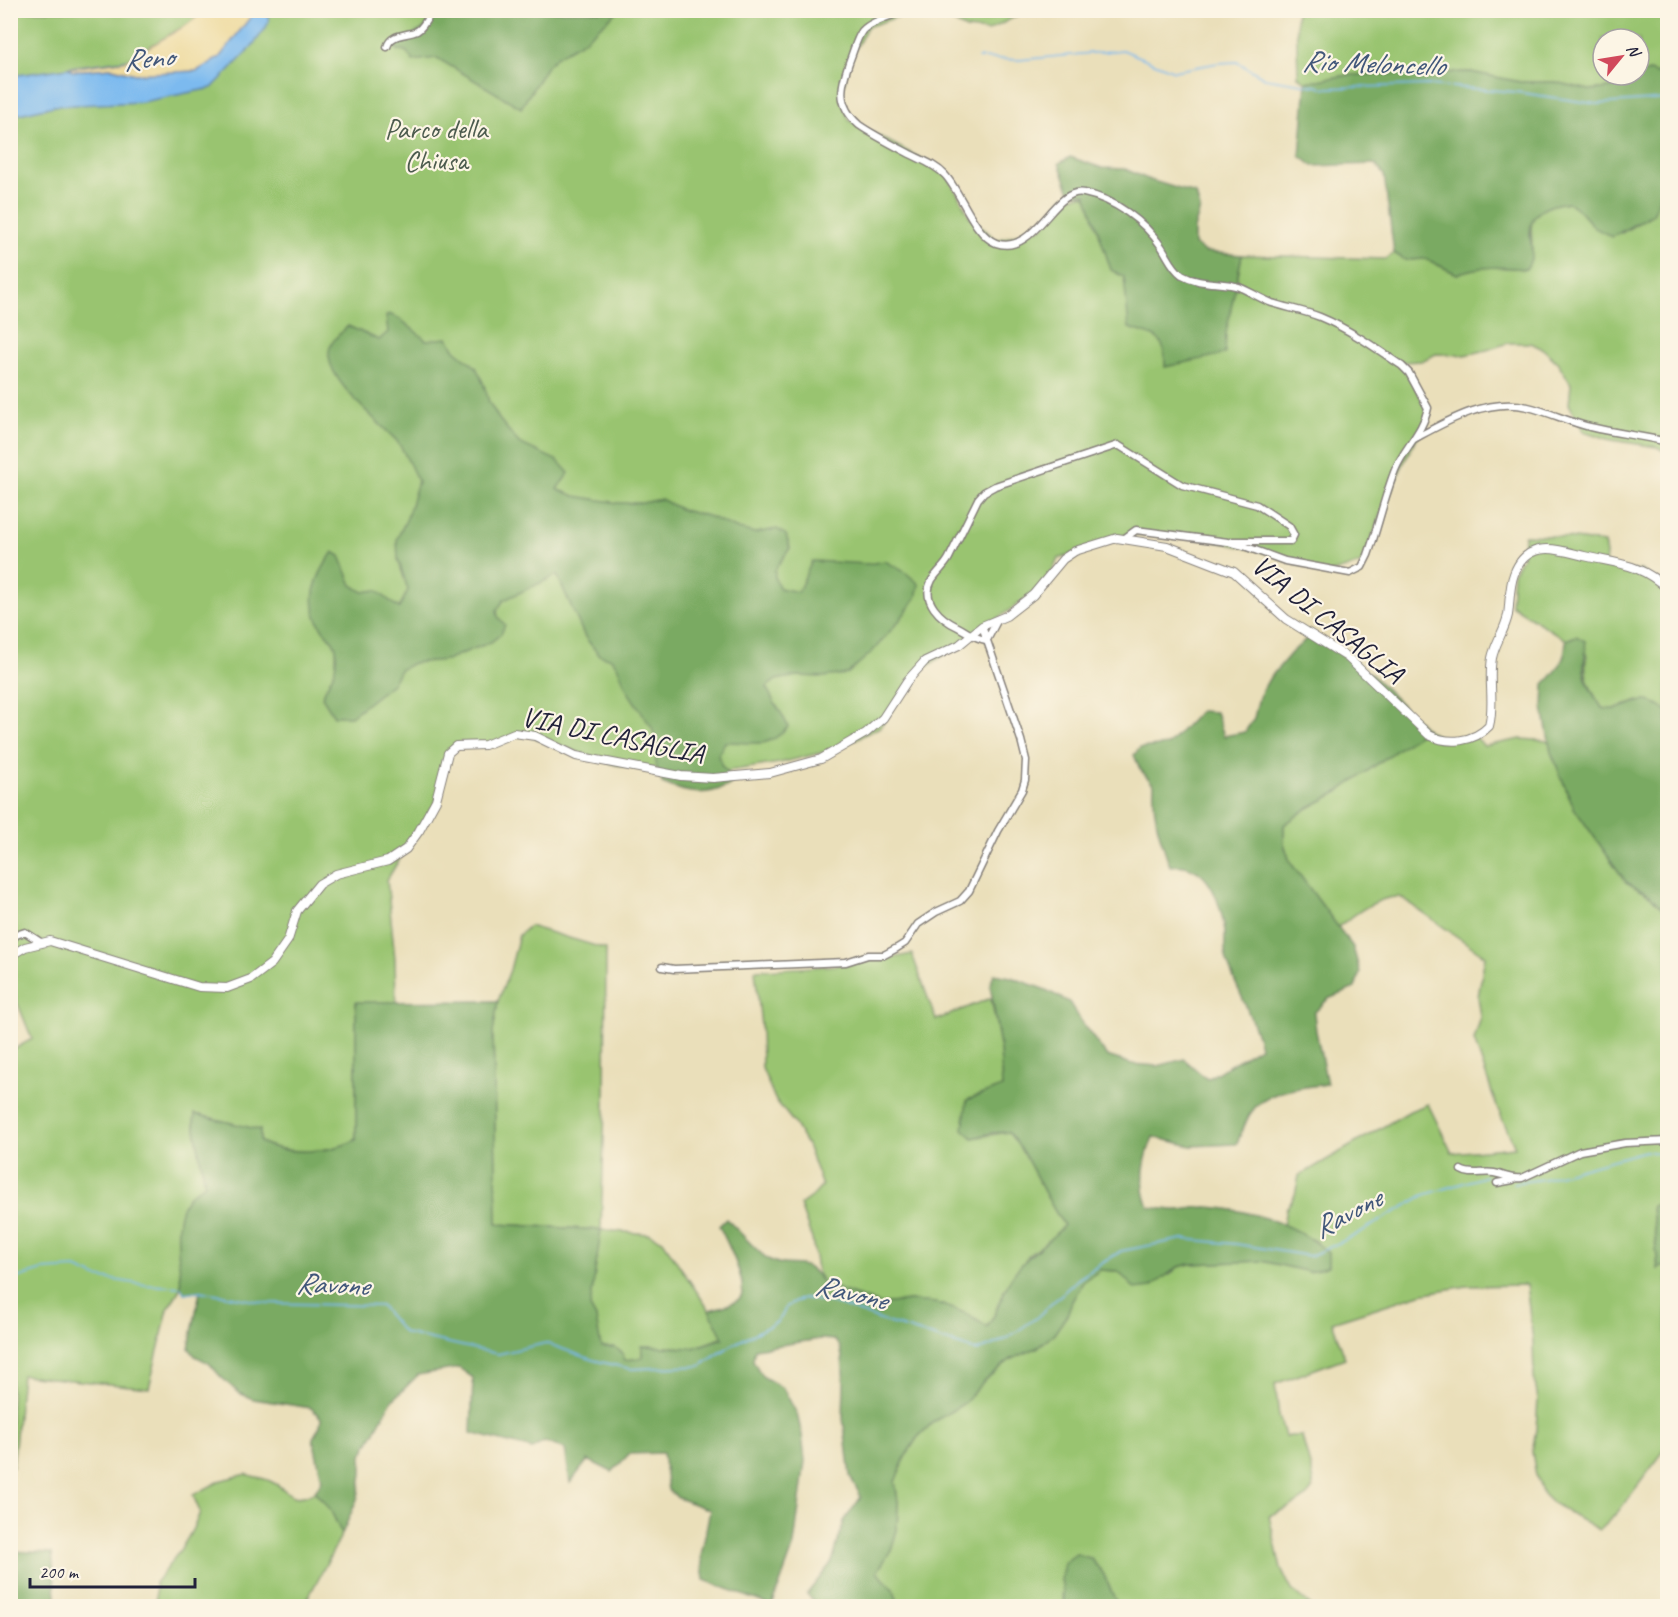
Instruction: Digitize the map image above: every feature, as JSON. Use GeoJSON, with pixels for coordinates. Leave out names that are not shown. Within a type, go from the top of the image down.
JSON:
{"type":"FeatureCollection","features":[{"type":"Feature","properties":{"kind":"street"},"geometry":{"type":"LineString","coordinates":[[387,47],[388,42],[393,38],[418,30],[432,10]]}},
{"type":"Feature","properties":{"kind":"street"},"geometry":{"type":"LineString","coordinates":[[905,10],[872,24],[862,32],[841,87],[848,115],[859,126],[942,172],[954,185],[977,225],[990,240],[1003,245],[1023,239],[1039,227],[1066,196],[1074,192],[1085,193],[1115,203],[1153,236],[1173,266],[1184,276],[1206,284],[1239,287],[1273,303],[1319,317],[1348,331],[1402,366],[1409,373],[1428,408],[1425,421],[1395,470],[1368,555],[1362,567],[1355,571],[1350,573],[1285,561],[1228,542],[1136,530],[1125,538]]}},
{"type":"Feature","properties":{"kind":"street"},"geometry":{"type":"LineString","coordinates":[[948,10],[971,10]]}},
{"type":"Feature","properties":{"kind":"street"},"geometry":{"type":"LineString","coordinates":[[1411,441],[1479,408],[1502,405],[1525,406],[1589,427],[1668,442]]}},
{"type":"Feature","properties":{"kind":"street"},"geometry":{"type":"LineString","coordinates":[[986,640],[976,639],[972,634],[938,615],[933,606],[929,587],[947,561],[981,495],[995,486],[1118,445],[1182,486],[1257,506],[1289,526],[1294,535],[1291,541],[1228,542]]}},
{"type":"Feature","properties":{"kind":"street","name":"VIA DI CASAGLIA"},"geometry":{"type":"LineString","coordinates":[[10,956],[25,947],[50,941],[199,987],[227,988],[251,979],[272,963],[288,940],[297,911],[319,884],[336,874],[388,861],[406,849],[436,800],[448,753],[456,746],[485,745],[514,733],[535,736],[576,756],[681,776],[714,778],[770,773],[821,759],[866,733],[884,718],[906,681],[925,661],[959,645],[982,626],[1006,616],[1033,595],[1063,559],[1075,551],[1116,538],[1167,546],[1234,572],[1286,619],[1347,657],[1429,735],[1437,739],[1462,740],[1473,737],[1489,726],[1492,716],[1492,657],[1508,614],[1514,574],[1520,563],[1532,551],[1546,548],[1560,550],[1636,567],[1668,588]]}},
{"type":"Feature","properties":{"kind":"street"},"geometry":{"type":"LineString","coordinates":[[986,640],[998,620]]}},
{"type":"Feature","properties":{"kind":"street"},"geometry":{"type":"LineString","coordinates":[[662,967],[674,969],[846,962],[868,955],[884,955],[905,943],[918,924],[936,912],[960,901],[969,891],[998,831],[1022,790],[1025,780],[1026,760],[1021,740],[997,664],[982,626]]}},
{"type":"Feature","properties":{"kind":"street"},"geometry":{"type":"LineString","coordinates":[[10,943],[16,935],[25,932],[42,943]]}},
{"type":"Feature","properties":{"kind":"street"},"geometry":{"type":"LineString","coordinates":[[1497,1183],[1528,1175],[1580,1151],[1625,1143],[1668,1141]]}},
{"type":"Feature","properties":{"kind":"street"},"geometry":{"type":"LineString","coordinates":[[1461,1170],[1466,1173],[1495,1173],[1514,1179]]}},
{"type":"Feature","properties":{"kind":"green space","name":"Parco della Chiusa"},"geometry":{"type":"Polygon","coordinates":[[[10,11],[915,11],[867,27],[849,62],[841,99],[849,120],[946,172],[970,217],[997,240],[1043,227],[1064,197],[1083,195],[1136,213],[1235,288],[1242,255],[1386,259],[1394,253],[1405,260],[1425,259],[1457,274],[1482,268],[1526,269],[1531,258],[1531,228],[1538,212],[1549,206],[1568,202],[1580,211],[1595,228],[1622,233],[1653,214],[1667,165],[1667,453],[1657,447],[1611,440],[1583,431],[1569,404],[1571,384],[1558,363],[1543,349],[1531,343],[1508,343],[1465,355],[1436,354],[1421,361],[1402,362],[1430,415],[1401,469],[1362,563],[1327,574],[1260,551],[1177,533],[1126,535],[1058,559],[1046,585],[915,675],[880,727],[836,749],[780,763],[708,774],[616,765],[521,733],[500,743],[453,745],[435,805],[387,880],[395,959],[396,1002],[356,1003],[356,1140],[321,1150],[283,1149],[260,1142],[260,1130],[195,1114],[194,1123],[205,1184],[189,1196],[180,1261],[181,1287],[168,1309],[149,1388],[22,1375],[13,1467],[11,1467],[11,1051],[32,1039],[10,984],[10,11]]]}},
{"type":"Feature","properties":{"kind":"green space"},"geometry":{"type":"Polygon","coordinates":[[[437,11],[618,11],[582,42],[557,56],[547,66],[521,108],[437,58],[413,61],[406,51],[397,50],[393,44],[395,41],[420,31],[437,11]]]}},
{"type":"Feature","properties":{"kind":"green space"},"geometry":{"type":"Polygon","coordinates":[[[932,11],[1026,11],[988,31],[966,29],[932,11]]]}},
{"type":"Feature","properties":{"kind":"green space"},"geometry":{"type":"Polygon","coordinates":[[[1296,11],[1667,11],[1667,78],[1651,72],[1651,27],[1591,27],[1591,87],[1612,87],[1610,88],[1589,90],[1556,82],[1520,82],[1471,72],[1349,75],[1306,82],[1298,76],[1296,11]]]}},
{"type":"Feature","properties":{"kind":"green space"},"geometry":{"type":"Polygon","coordinates":[[[1471,72],[1520,82],[1556,82],[1589,90],[1651,87],[1651,72],[1668,78],[1667,165],[1653,214],[1612,237],[1595,228],[1580,211],[1568,202],[1555,204],[1538,213],[1531,224],[1532,255],[1526,269],[1482,268],[1457,274],[1426,259],[1405,260],[1394,253],[1384,175],[1375,164],[1313,166],[1300,156],[1306,82],[1349,75],[1471,72]]]}},
{"type":"Feature","properties":{"kind":"green space"},"geometry":{"type":"Polygon","coordinates":[[[1070,157],[1102,168],[1125,169],[1150,180],[1196,194],[1200,209],[1194,229],[1194,244],[1205,252],[1242,255],[1226,333],[1225,354],[1165,367],[1163,348],[1157,338],[1129,328],[1124,277],[1111,270],[1086,194],[1070,192],[1059,163],[1070,157]]]}},
{"type":"Feature","properties":{"kind":"green space"},"geometry":{"type":"Polygon","coordinates":[[[389,314],[400,319],[426,340],[448,338],[455,350],[476,367],[489,402],[499,419],[519,443],[558,461],[569,473],[557,489],[575,496],[618,503],[642,503],[661,499],[682,510],[708,516],[738,529],[755,533],[777,529],[786,535],[790,548],[775,571],[776,582],[780,588],[798,592],[812,561],[868,564],[885,561],[905,572],[919,584],[916,598],[873,651],[847,674],[823,677],[797,676],[776,680],[767,687],[788,727],[766,742],[725,742],[718,755],[722,766],[731,776],[730,785],[704,793],[688,792],[662,783],[655,763],[658,748],[652,728],[628,692],[612,659],[599,655],[585,637],[557,575],[504,600],[497,610],[498,617],[505,625],[501,634],[491,642],[446,660],[413,663],[400,670],[392,684],[351,716],[334,716],[322,697],[335,670],[336,649],[333,641],[317,620],[313,599],[317,580],[327,561],[333,552],[340,556],[352,585],[363,592],[376,590],[399,608],[408,590],[398,559],[397,539],[407,518],[418,481],[396,440],[344,387],[330,363],[329,352],[339,334],[348,326],[379,340],[388,332],[386,316],[389,314]]]}},
{"type":"Feature","properties":{"kind":"green space"},"geometry":{"type":"Polygon","coordinates":[[[1524,535],[1604,543],[1605,565],[1634,571],[1641,570],[1667,592],[1667,711],[1638,701],[1611,710],[1602,708],[1591,689],[1587,676],[1587,654],[1576,636],[1566,640],[1511,605],[1513,573],[1523,556],[1524,535]]]}},
{"type":"Feature","properties":{"kind":"green space"},"geometry":{"type":"Polygon","coordinates":[[[1312,634],[1372,675],[1426,729],[1338,792],[1308,808],[1284,825],[1284,844],[1290,862],[1353,947],[1360,972],[1355,988],[1328,999],[1314,1013],[1327,1084],[1284,1091],[1265,1099],[1250,1114],[1236,1144],[1191,1146],[1153,1137],[1147,1154],[1143,1181],[1149,1207],[1176,1210],[1205,1207],[1225,1209],[1272,1220],[1288,1226],[1316,1243],[1328,1253],[1328,1266],[1310,1272],[1262,1261],[1190,1264],[1178,1267],[1151,1287],[1135,1289],[1118,1271],[1100,1270],[1083,1282],[1067,1315],[1054,1334],[1038,1347],[1010,1360],[985,1380],[963,1404],[933,1422],[917,1438],[905,1457],[895,1482],[898,1502],[897,1530],[891,1550],[877,1572],[894,1590],[899,1606],[817,1606],[807,1594],[832,1562],[844,1521],[861,1497],[850,1476],[843,1418],[842,1357],[840,1346],[834,1340],[820,1339],[755,1349],[753,1360],[762,1376],[783,1388],[797,1414],[805,1461],[794,1545],[772,1606],[704,1580],[701,1556],[710,1510],[678,1498],[668,1490],[663,1453],[629,1454],[612,1472],[588,1460],[570,1483],[565,1449],[544,1442],[532,1449],[471,1433],[473,1378],[459,1368],[418,1375],[391,1402],[362,1455],[362,1474],[358,1497],[342,1534],[330,1509],[315,1492],[322,1480],[313,1438],[320,1426],[321,1418],[311,1408],[253,1399],[239,1393],[209,1363],[195,1356],[189,1348],[200,1291],[184,1293],[181,1287],[178,1226],[184,1204],[190,1195],[205,1184],[194,1123],[195,1114],[260,1130],[260,1142],[283,1149],[321,1150],[356,1140],[356,1002],[498,1001],[493,1032],[497,1224],[601,1230],[590,1307],[596,1318],[601,1347],[615,1347],[622,1353],[625,1360],[642,1358],[642,1346],[693,1348],[723,1338],[709,1310],[734,1302],[740,1298],[742,1292],[740,1273],[719,1226],[726,1219],[768,1259],[777,1263],[805,1266],[818,1276],[825,1287],[835,1288],[880,1304],[910,1301],[937,1303],[965,1313],[987,1327],[1009,1281],[1031,1255],[1064,1225],[1024,1154],[1008,1132],[973,1138],[963,1129],[967,1100],[1002,1087],[1000,1046],[990,984],[994,974],[1011,977],[1046,990],[1069,1002],[1107,1056],[1132,1064],[1158,1066],[1184,1059],[1207,1079],[1260,1047],[1227,961],[1224,925],[1214,892],[1208,882],[1193,869],[1170,866],[1156,817],[1154,785],[1140,769],[1134,755],[1140,748],[1168,745],[1200,711],[1216,712],[1224,736],[1245,732],[1254,718],[1259,697],[1269,679],[1291,653],[1312,634]]]}},
{"type":"Feature","properties":{"kind":"green space"},"geometry":{"type":"Polygon","coordinates":[[[1576,636],[1585,641],[1586,677],[1602,708],[1619,708],[1641,701],[1649,701],[1667,711],[1667,913],[1649,895],[1626,882],[1574,808],[1551,752],[1543,708],[1544,684],[1560,664],[1566,640],[1576,636]]]}},
{"type":"Feature","properties":{"kind":"green space"},"geometry":{"type":"Polygon","coordinates":[[[1426,729],[1443,738],[1474,735],[1484,746],[1521,739],[1549,741],[1551,752],[1574,808],[1626,882],[1649,895],[1667,913],[1667,1200],[1652,1207],[1658,1269],[1667,1265],[1667,1447],[1617,1513],[1599,1530],[1551,1502],[1543,1494],[1536,1475],[1532,1452],[1538,1399],[1526,1285],[1467,1286],[1420,1294],[1332,1322],[1345,1358],[1275,1384],[1279,1416],[1285,1436],[1302,1436],[1314,1483],[1312,1489],[1302,1499],[1269,1516],[1281,1569],[1292,1590],[1311,1606],[1118,1606],[1103,1573],[1090,1558],[1062,1594],[1065,1606],[899,1606],[894,1590],[877,1572],[891,1550],[897,1530],[898,1502],[895,1481],[905,1457],[917,1438],[933,1422],[963,1404],[985,1380],[1010,1360],[1038,1347],[1054,1334],[1067,1315],[1083,1282],[1100,1270],[1170,1275],[1178,1267],[1190,1264],[1262,1261],[1310,1272],[1328,1253],[1315,1241],[1283,1225],[1286,1209],[1295,1195],[1299,1176],[1410,1111],[1428,1104],[1452,1153],[1515,1147],[1497,1107],[1474,1040],[1481,1017],[1478,997],[1485,956],[1400,897],[1383,899],[1338,927],[1290,862],[1284,843],[1284,825],[1308,808],[1338,792],[1426,729]]]}},
{"type":"Feature","properties":{"kind":"green space"},"geometry":{"type":"Polygon","coordinates":[[[529,926],[606,949],[601,1230],[649,1234],[663,1241],[709,1310],[724,1337],[693,1348],[642,1346],[642,1358],[625,1360],[600,1347],[596,1318],[590,1307],[600,1230],[497,1224],[493,1032],[498,1001],[510,970],[519,935],[529,926]]]}},
{"type":"Feature","properties":{"kind":"green space"},"geometry":{"type":"Polygon","coordinates":[[[912,954],[936,1020],[991,998],[1000,1046],[1002,1087],[967,1100],[973,1138],[1008,1132],[1024,1154],[1064,1225],[1056,1235],[1030,1254],[1003,1292],[987,1327],[965,1313],[910,1301],[880,1304],[835,1288],[825,1287],[818,1275],[812,1239],[800,1205],[822,1186],[807,1145],[794,1123],[775,1099],[762,1068],[761,1026],[755,970],[814,967],[912,954]]]}},
{"type":"Feature","properties":{"kind":"green space"},"geometry":{"type":"Polygon","coordinates":[[[1667,1200],[1667,1265],[1658,1269],[1652,1206],[1667,1200]]]}},
{"type":"Feature","properties":{"kind":"green space"},"geometry":{"type":"Polygon","coordinates":[[[246,1474],[270,1481],[294,1496],[300,1497],[315,1492],[330,1509],[342,1534],[309,1596],[300,1606],[157,1606],[155,1583],[186,1541],[200,1512],[193,1495],[222,1480],[246,1474]]]}},
{"type":"Feature","properties":{"kind":"green space"},"geometry":{"type":"Polygon","coordinates":[[[11,1551],[52,1553],[57,1606],[11,1606],[11,1551]]]}},
{"type":"Feature","properties":{"kind":"green space"},"geometry":{"type":"Polygon","coordinates":[[[1076,1554],[1090,1558],[1103,1573],[1118,1606],[1065,1606],[1061,1580],[1064,1563],[1076,1554]]]}},
{"type":"Feature","properties":{"kind":"sand"},"geometry":{"type":"Polygon","coordinates":[[[204,11],[254,11],[219,58],[197,71],[135,74],[113,68],[72,71],[69,67],[127,60],[188,24],[204,11]]]}},
{"type":"Feature","properties":{"kind":"water"},"geometry":{"type":"Polygon","coordinates":[[[254,11],[267,11],[269,21],[265,29],[250,49],[212,88],[142,102],[54,106],[11,116],[11,76],[126,60],[69,68],[72,71],[112,68],[135,74],[197,71],[219,58],[254,11]]]}},
{"type":"Feature","properties":{"kind":"waterway","name":"Rio Meloncello"},"geometry":{"type":"LineString","coordinates":[[978,58],[1019,60],[1123,50],[1174,71],[1237,62],[1265,78],[1327,88],[1428,85],[1516,92],[1597,104],[1668,99]]}},
{"type":"Feature","properties":{"kind":"waterway","name":"Ravone"},"geometry":{"type":"LineString","coordinates":[[1513,1183],[1544,1179],[1645,1151],[1668,1155]]}},
{"type":"Feature","properties":{"kind":"waterway","name":"Ravone"},"geometry":{"type":"LineString","coordinates":[[10,1280],[43,1270],[76,1268],[96,1277],[146,1285],[181,1287],[184,1293],[200,1291],[267,1303],[381,1306],[404,1333],[498,1354],[546,1343],[593,1360],[631,1369],[700,1366],[732,1345],[777,1322],[786,1307],[803,1298],[834,1303],[978,1351],[1006,1339],[1036,1318],[1078,1279],[1121,1251],[1183,1239],[1236,1244],[1310,1256],[1352,1237],[1424,1195],[1486,1176]]}},
{"type":"Feature","properties":{"kind":"water label","name":"Reno"},"geometry":{"type":"Point","coordinates":[148,58]}}]}
